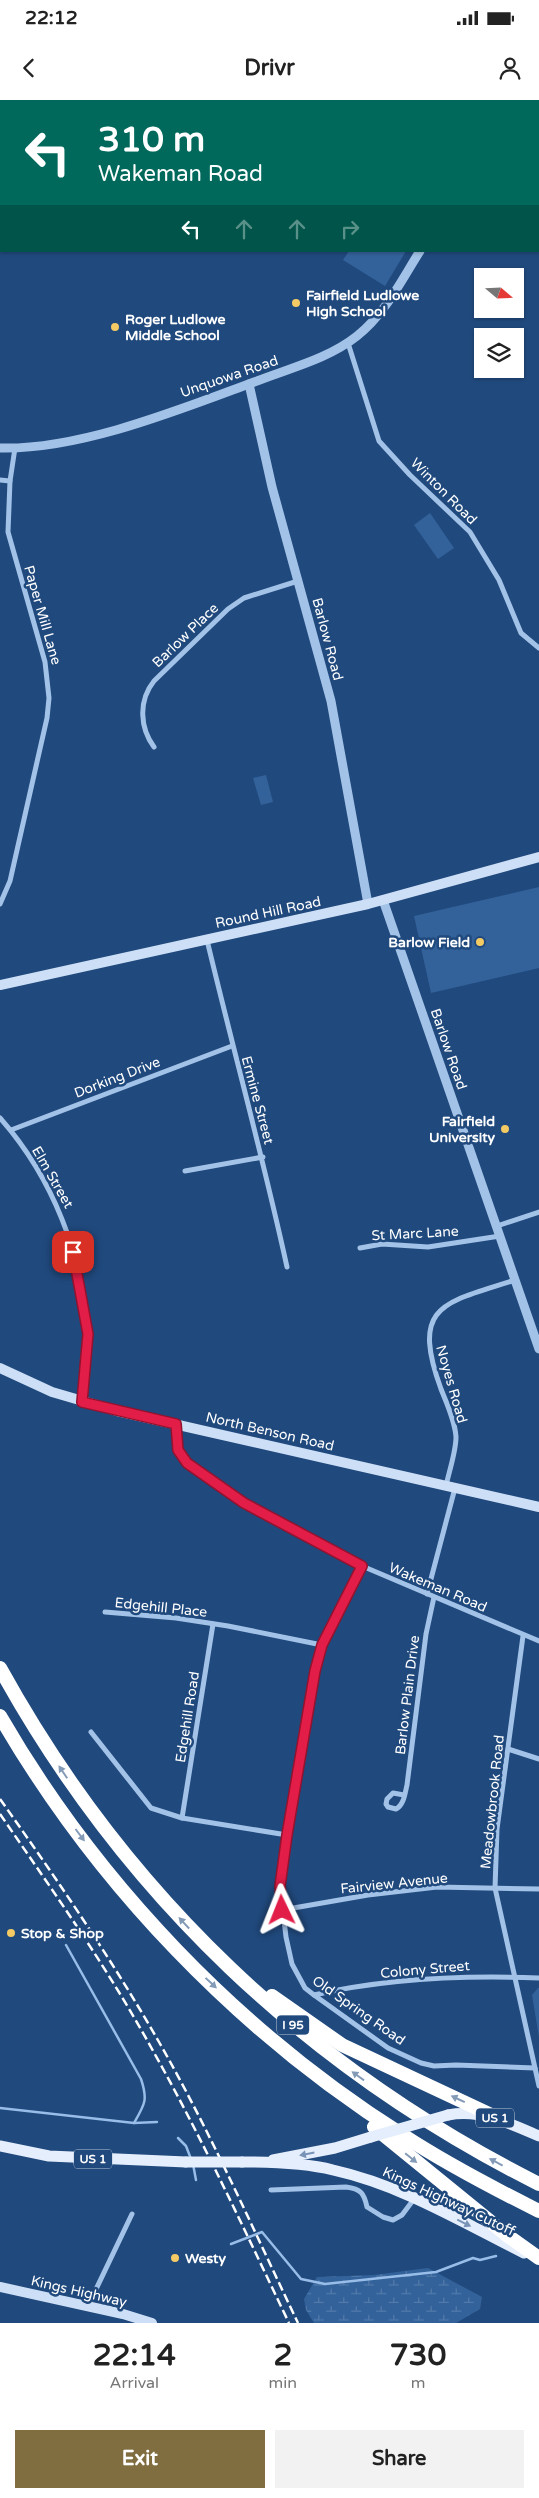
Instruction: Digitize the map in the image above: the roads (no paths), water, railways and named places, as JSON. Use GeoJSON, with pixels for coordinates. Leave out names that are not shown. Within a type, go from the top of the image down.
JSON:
{"type":"FeatureCollection","features":[{"type":"Feature","properties":{"kind":"highway","name":"I 95"},"geometry":{"type":"LineString","coordinates":[[0,1668],[43,1742],[91,1812],[144,1878],[201,1940],[276,2011],[350,2070],[444,2133],[539,2184]]}},
{"type":"Feature","properties":{"kind":"highway","name":"I 95"},"geometry":{"type":"LineString","coordinates":[[2,1719],[72,1825],[149,1920],[222,1994],[308,2068],[403,2136],[472,2176],[539,2211]]}},
{"type":"Feature","properties":{"kind":"highway"},"geometry":{"type":"LineString","coordinates":[[201,1940],[327,2036],[365,2057],[502,2120]]}},
{"type":"Feature","properties":{"kind":"highway"},"geometry":{"type":"LineString","coordinates":[[308,2068],[370,2125],[539,2259]]}},
{"type":"Feature","properties":{"kind":"main road","name":"Round Hill Road"},"geometry":{"type":"LineString","coordinates":[[0,985],[368,904],[539,857]]}},
{"type":"Feature","properties":{"kind":"main road","name":"North Benson Road"},"geometry":{"type":"LineString","coordinates":[[0,1368],[52,1392],[82,1402],[539,1508]]}},
{"type":"Feature","properties":{"kind":"main road","name":"Kings Highway Cutoff"},"geometry":{"type":"LineString","coordinates":[[256,2162],[337,2147],[448,2115],[481,2114],[502,2120],[539,2136]]}},
{"type":"Feature","properties":{"kind":"main road","name":"Kings Highway Cutoff"},"geometry":{"type":"LineString","coordinates":[[0,2146],[49,2156],[186,2162],[256,2162],[337,2171],[372,2181],[414,2198],[539,2259]]}},
{"type":"Feature","properties":{"kind":"main road"},"geometry":{"type":"LineString","coordinates":[[337,2147],[331,2157],[332,2165],[337,2171]]}},
{"type":"Feature","properties":{"kind":"main road","name":"Kings Highway"},"geometry":{"type":"LineString","coordinates":[[0,2287],[88,2306],[146,2322]]}},
{"type":"Feature","properties":{"kind":"street","name":"Unquowa Road"},"geometry":{"type":"LineString","coordinates":[[0,448],[15,448],[74,440],[134,424],[307,363],[348,343],[370,324],[382,310],[419,252]]}},
{"type":"Feature","properties":{"kind":"street","name":"Winton Road"},"geometry":{"type":"LineString","coordinates":[[348,343],[379,441],[410,475],[470,532],[499,580],[521,633],[539,648]]}},
{"type":"Feature","properties":{"kind":"street","name":"Barlow Road"},"geometry":{"type":"LineString","coordinates":[[249,384],[272,486],[331,701],[368,904]]}},
{"type":"Feature","properties":{"kind":"street","name":"Paper Mill Lane"},"geometry":{"type":"LineString","coordinates":[[0,904],[10,881],[47,718],[49,698],[46,662],[8,532],[10,481],[15,448]]}},
{"type":"Feature","properties":{"kind":"street"},"geometry":{"type":"LineString","coordinates":[[0,480],[10,481]]}},
{"type":"Feature","properties":{"kind":"street","name":"Barlow Place"},"geometry":{"type":"LineString","coordinates":[[154,747],[144,729],[143,710],[146,694],[154,682],[228,609],[244,598],[298,581]]}},
{"type":"Feature","properties":{"kind":"street","name":"Barlow Road"},"geometry":{"type":"LineString","coordinates":[[383,900],[498,1226],[539,1349]]}},
{"type":"Feature","properties":{"kind":"street","name":"Ermine Street"},"geometry":{"type":"LineString","coordinates":[[207,939],[232,1046],[263,1157],[287,1267]]}},
{"type":"Feature","properties":{"kind":"street","name":"Dorking Drive"},"geometry":{"type":"LineString","coordinates":[[11,1130],[232,1046]]}},
{"type":"Feature","properties":{"kind":"street","name":"Elm Street"},"geometry":{"type":"LineString","coordinates":[[0,1118],[11,1130],[61,1212],[69,1235],[88,1334],[82,1402]]}},
{"type":"Feature","properties":{"kind":"street"},"geometry":{"type":"LineString","coordinates":[[185,1171],[263,1157]]}},
{"type":"Feature","properties":{"kind":"street"},"geometry":{"type":"LineString","coordinates":[[498,1226],[539,1212]]}},
{"type":"Feature","properties":{"kind":"street","name":"St Marc Lane"},"geometry":{"type":"LineString","coordinates":[[360,1248],[382,1244],[428,1247],[500,1236]]}},
{"type":"Feature","properties":{"kind":"street","name":"Noyes Road"},"geometry":{"type":"LineString","coordinates":[[426,1594],[450,1487],[456,1438],[454,1424],[432,1363],[428,1343],[431,1326],[439,1312],[454,1300],[515,1280]]}},
{"type":"Feature","properties":{"kind":"street","name":"Wakeman Road"},"geometry":{"type":"LineString","coordinates":[[176,1424],[178,1450],[187,1463],[244,1503],[362,1566],[523,1636],[539,1641]]}},
{"type":"Feature","properties":{"kind":"street","name":"Old Spring Road"},"geometry":{"type":"LineString","coordinates":[[362,1566],[322,1645],[315,1671],[280,1886],[282,1910],[292,1964],[298,1977],[314,1996],[388,2048],[421,2063],[434,2066],[535,2068]]}},
{"type":"Feature","properties":{"kind":"street","name":"Barlow Plain Drive"},"geometry":{"type":"LineString","coordinates":[[404,1796],[415,1736],[426,1634],[434,1598]]}},
{"type":"Feature","properties":{"kind":"street","name":"Edgehill Place"},"geometry":{"type":"LineString","coordinates":[[105,1612],[214,1624]]}},
{"type":"Feature","properties":{"kind":"street"},"geometry":{"type":"LineString","coordinates":[[214,1624],[322,1645]]}},
{"type":"Feature","properties":{"kind":"street","name":"Edgehill Road"},"geometry":{"type":"LineString","coordinates":[[182,1818],[214,1624]]}},
{"type":"Feature","properties":{"kind":"street","name":"Meadowbrook Road"},"geometry":{"type":"LineString","coordinates":[[523,1636],[497,1829],[495,1888],[539,2086]]}},
{"type":"Feature","properties":{"kind":"street"},"geometry":{"type":"LineString","coordinates":[[92,1732],[148,1806],[182,1818],[287,1835]]}},
{"type":"Feature","properties":{"kind":"street"},"geometry":{"type":"LineString","coordinates":[[508,1749],[539,1759]]}},
{"type":"Feature","properties":{"kind":"street","name":"Fairview Avenue"},"geometry":{"type":"LineString","coordinates":[[282,1910],[368,1895],[437,1887],[539,1889]]}},
{"type":"Feature","properties":{"kind":"street","name":"Colony Street"},"geometry":{"type":"LineString","coordinates":[[314,1996],[410,1979],[539,1978]]}},
{"type":"Feature","properties":{"kind":"street"},"geometry":{"type":"LineString","coordinates":[[271,2190],[358,2188],[365,2195],[368,2207],[383,2217],[393,2220],[402,2215],[414,2198]]}},
{"type":"Feature","properties":{"kind":"street"},"geometry":{"type":"LineString","coordinates":[[88,2306],[132,2214]]}},
{"type":"Feature","properties":{"kind":"waterway"},"geometry":{"type":"LineString","coordinates":[[66,1945],[141,2079],[145,2097],[141,2111],[134,2123]]}},
{"type":"Feature","properties":{"kind":"waterway"},"geometry":{"type":"LineString","coordinates":[[0,2108],[134,2123],[157,2122]]}},
{"type":"Feature","properties":{"kind":"waterway"},"geometry":{"type":"LineString","coordinates":[[178,2138],[186,2146],[191,2159]]}},
{"type":"Feature","properties":{"kind":"waterway"},"geometry":{"type":"LineString","coordinates":[[193,2164],[196,2180]]}},
{"type":"Feature","properties":{"kind":"waterway"},"geometry":{"type":"LineString","coordinates":[[231,2244],[262,2232],[301,2279],[325,2284],[436,2272],[473,2258],[480,2260],[496,2256]]}},
{"type":"Feature","properties":{"kind":"railway"},"geometry":{"type":"LineString","coordinates":[[0,1799],[42,1858],[122,1980],[159,2042],[214,2146],[298,2323]]}},
{"type":"Feature","properties":{"kind":"railway"},"geometry":{"type":"LineString","coordinates":[[0,1814],[79,1930],[135,2019],[206,2151],[289,2323]]}},
{"type":"Feature","properties":{"kind":"place","name":"Fairfield Ludlowe High School"},"geometry":{"type":"Point","coordinates":[296,303]}},
{"type":"Feature","properties":{"kind":"place","name":"Roger Ludlowe Middle School"},"geometry":{"type":"Point","coordinates":[115,327]}},
{"type":"Feature","properties":{"kind":"place","name":"Barlow Field"},"geometry":{"type":"Point","coordinates":[480,942]}},
{"type":"Feature","properties":{"kind":"place","name":"Fairfield University"},"geometry":{"type":"Point","coordinates":[505,1129]}},
{"type":"Feature","properties":{"kind":"place","name":"Stop & Shop"},"geometry":{"type":"Point","coordinates":[11,1933]}},
{"type":"Feature","properties":{"kind":"place","name":"Westy"},"geometry":{"type":"Point","coordinates":[175,2258]}}]}
